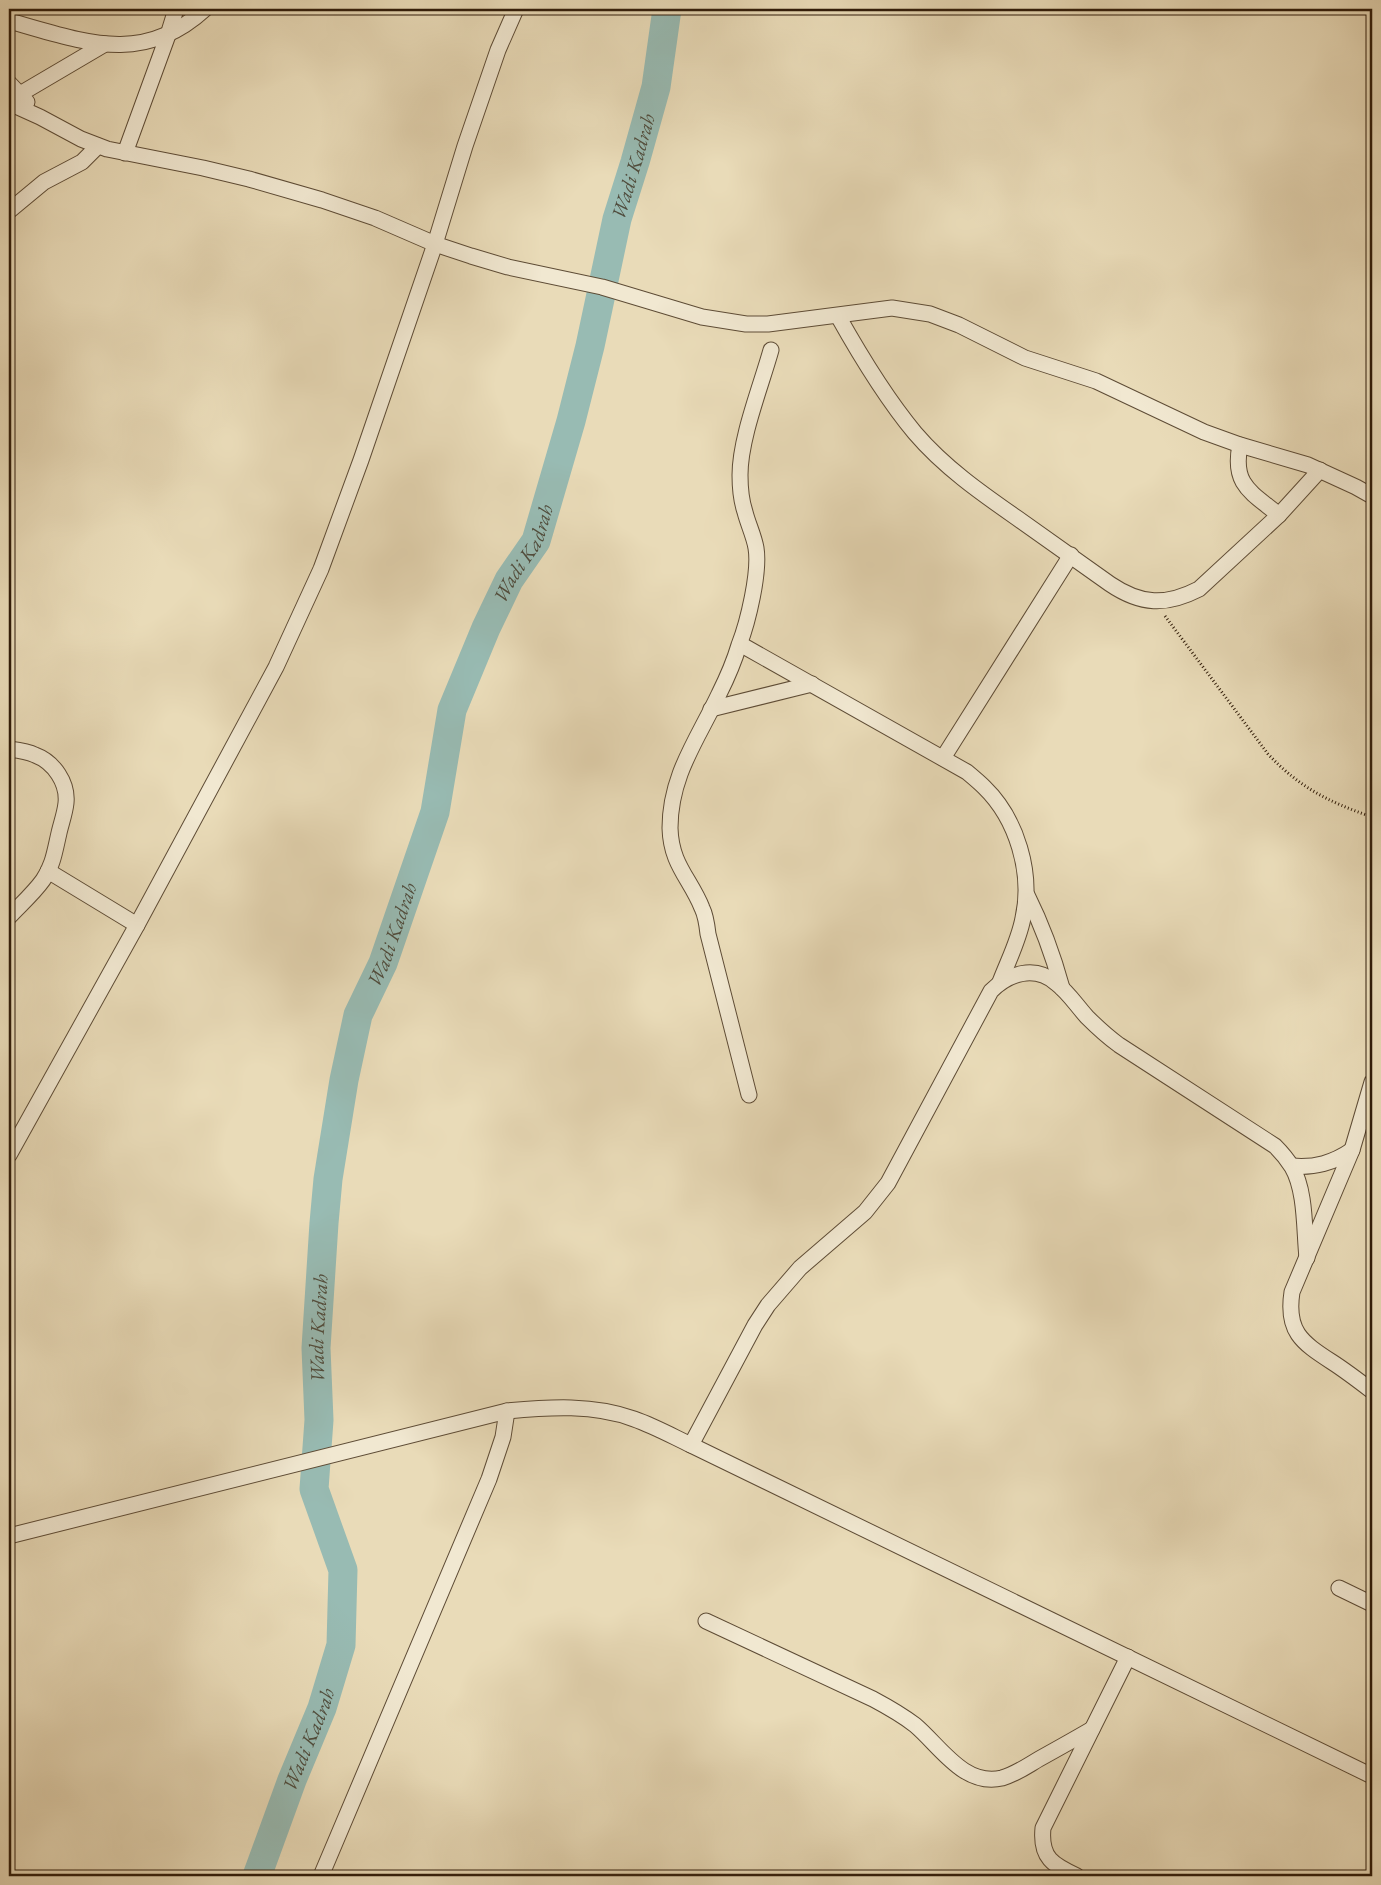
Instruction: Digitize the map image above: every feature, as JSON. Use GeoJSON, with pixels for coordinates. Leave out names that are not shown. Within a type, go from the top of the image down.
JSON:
{"type":"FeatureCollection","features":[{"type":"Feature","properties":{"kind":"street"},"geometry":{"type":"LineString","coordinates":[[126,153],[176,9]]}},
{"type":"Feature","properties":{"kind":"street"},"geometry":{"type":"LineString","coordinates":[[9,21],[56,34],[105,44],[126,45],[148,42],[168,35],[194,19],[205,9]]}},
{"type":"Feature","properties":{"kind":"street"},"geometry":{"type":"LineString","coordinates":[[9,1155],[276,667],[321,569],[361,460],[435,244],[465,146],[498,50],[516,9]]}},
{"type":"Feature","properties":{"kind":"street"},"geometry":{"type":"LineString","coordinates":[[14,99],[105,44]]}},
{"type":"Feature","properties":{"kind":"street"},"geometry":{"type":"LineString","coordinates":[[9,83],[14,99],[40,117],[98,146],[203,168],[322,200],[375,218],[435,244],[508,267],[602,286],[702,317],[724,322],[768,324],[892,308],[930,314],[959,325],[1025,358],[1096,380],[1204,432],[1320,470],[1372,496]]}},
{"type":"Feature","properties":{"kind":"street"},"geometry":{"type":"LineString","coordinates":[[9,211],[44,182],[82,162],[98,146]]}},
{"type":"Feature","properties":{"kind":"street"},"geometry":{"type":"LineString","coordinates":[[838,316],[890,401],[916,434],[946,464],[979,491],[1124,593],[1138,599],[1170,601],[1199,590],[1279,515],[1320,470]]}},
{"type":"Feature","properties":{"kind":"street"},"geometry":{"type":"LineString","coordinates":[[749,1095],[703,910],[676,860],[670,829],[671,814],[679,778],[694,740],[712,709],[740,644],[748,611],[757,562],[754,539],[744,510],[741,492],[742,456],[771,350]]}},
{"type":"Feature","properties":{"kind":"street"},"geometry":{"type":"LineString","coordinates":[[1240,445],[1237,462],[1244,484],[1251,493],[1279,515]]}},
{"type":"Feature","properties":{"kind":"street"},"geometry":{"type":"LineString","coordinates":[[943,758],[1070,555]]}},
{"type":"Feature","properties":{"kind":"street"},"geometry":{"type":"LineString","coordinates":[[740,644],[967,772],[985,788],[1000,806],[1020,848],[1025,871],[1027,895],[1024,918],[1000,982]]}},
{"type":"Feature","properties":{"kind":"street"},"geometry":{"type":"LineString","coordinates":[[712,709],[812,684]]}},
{"type":"Feature","properties":{"kind":"street"},"geometry":{"type":"LineString","coordinates":[[9,749],[34,754],[54,768],[61,779],[66,803],[52,862],[48,871],[37,888],[9,917]]}},
{"type":"Feature","properties":{"kind":"street"},"geometry":{"type":"LineString","coordinates":[[48,871],[136,926]]}},
{"type":"Feature","properties":{"kind":"street"},"geometry":{"type":"LineString","coordinates":[[1027,895],[1053,956],[1062,988]]}},
{"type":"Feature","properties":{"kind":"street"},"geometry":{"type":"LineString","coordinates":[[691,1444],[755,1325],[768,1305],[800,1268],[865,1212],[888,1183],[991,991],[1010,976],[1022,973],[1034,973],[1045,976],[1062,988],[1108,1037],[1269,1142],[1284,1155],[1292,1166],[1301,1192],[1307,1258]]}},
{"type":"Feature","properties":{"kind":"street"},"geometry":{"type":"LineString","coordinates":[[1372,1082],[1352,1150],[1292,1292],[1290,1307],[1292,1322],[1298,1337],[1307,1346],[1372,1391]]}},
{"type":"Feature","properties":{"kind":"street"},"geometry":{"type":"LineString","coordinates":[[1358,1132],[1372,1123]]}},
{"type":"Feature","properties":{"kind":"street"},"geometry":{"type":"LineString","coordinates":[[1292,1166],[1321,1165],[1332,1162],[1352,1150]]}},
{"type":"Feature","properties":{"kind":"street"},"geometry":{"type":"LineString","coordinates":[[9,1536],[507,1411],[539,1408],[602,1411],[634,1419],[691,1444],[1372,1776]]}},
{"type":"Feature","properties":{"kind":"street"},"geometry":{"type":"LineString","coordinates":[[321,1876],[489,1479],[503,1437],[507,1411]]}},
{"type":"Feature","properties":{"kind":"street"},"geometry":{"type":"LineString","coordinates":[[1339,1588],[1372,1604]]}},
{"type":"Feature","properties":{"kind":"street"},"geometry":{"type":"LineString","coordinates":[[706,1621],[895,1711],[915,1726],[969,1774],[984,1778],[1000,1778],[1015,1773],[1092,1729]]}},
{"type":"Feature","properties":{"kind":"street"},"geometry":{"type":"LineString","coordinates":[[1077,1876],[1052,1863],[1045,1853],[1042,1841],[1043,1828],[1128,1657]]}},
{"type":"Feature","properties":{"kind":"path"},"geometry":{"type":"LineString","coordinates":[[1154,601],[1268,754],[1281,767],[1310,791],[1372,817]]}},
{"type":"Feature","properties":{"kind":"waterway","name":"Wadi Kadrah"},"geometry":{"type":"LineString","coordinates":[[257,1876],[292,1780],[322,1708],[341,1645],[343,1570],[314,1489],[319,1420],[316,1348],[328,1179],[344,1080],[358,1015],[383,963],[435,812],[452,710],[486,628],[509,580],[536,541],[571,421],[590,346],[617,219],[656,87],[667,9]]}}]}
